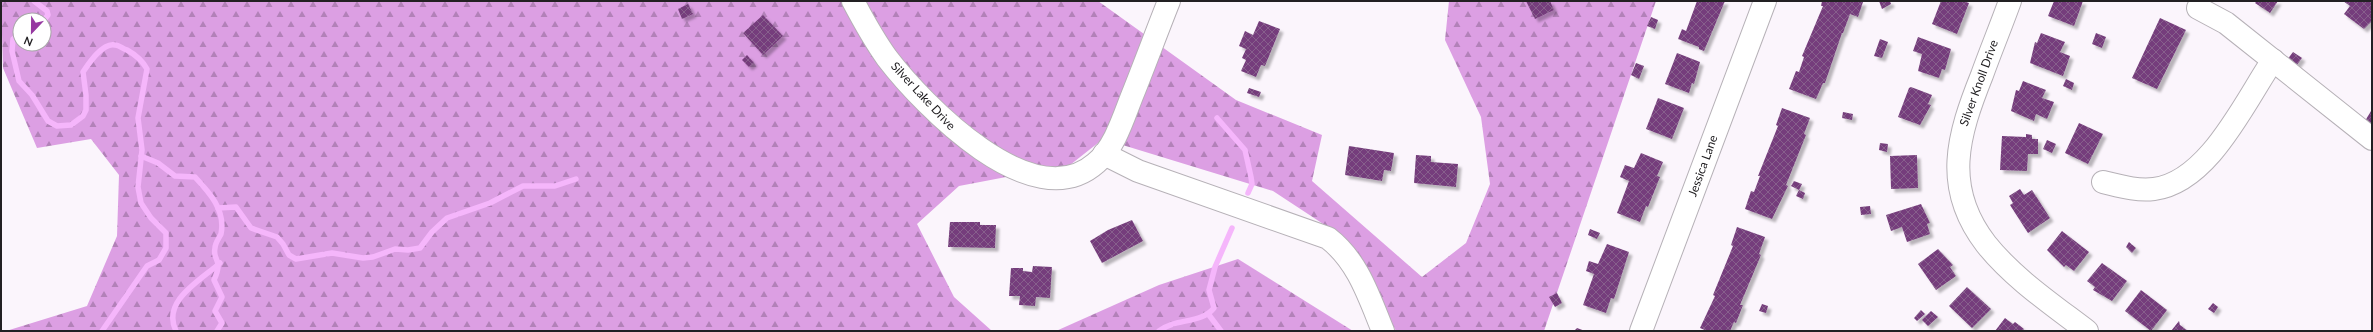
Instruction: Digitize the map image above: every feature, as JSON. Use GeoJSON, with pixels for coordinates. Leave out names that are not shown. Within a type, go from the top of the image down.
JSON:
{"type":"FeatureCollection","features":[{"type":"Feature","properties":{"kind":"street","name":"Silver Lake Drive"},"geometry":{"type":"LineString","coordinates":[[853,1],[876,42],[908,84],[951,127],[976,146],[1017,169],[1051,178],[1063,178],[1084,172],[1104,154],[1125,114],[1169,1]]}},
{"type":"Feature","properties":{"kind":"street","name":"Jessica Lane"},"geometry":{"type":"LineString","coordinates":[[1641,331],[1765,1]]}},
{"type":"Feature","properties":{"kind":"street","name":"Silver Knoll Drive"},"geometry":{"type":"LineString","coordinates":[[2010,1],[1967,114],[1960,137],[1958,160],[1964,201],[1969,216],[1987,245],[2036,291],[2087,331]]}},
{"type":"Feature","properties":{"kind":"street"},"geometry":{"type":"LineString","coordinates":[[2198,8],[2226,23],[2372,139]]}},
{"type":"Feature","properties":{"kind":"street"},"geometry":{"type":"LineString","coordinates":[[2103,182],[2137,190],[2156,189],[2180,180],[2217,146],[2273,60]]}},
{"type":"Feature","properties":{"kind":"street"},"geometry":{"type":"LineString","coordinates":[[1104,154],[1138,171],[1328,238],[1342,248],[1356,269],[1383,331]]}},
{"type":"Feature","properties":{"kind":"green space"},"geometry":{"type":"Polygon","coordinates":[[[1,1],[1098,1],[1236,100],[1322,135],[1312,181],[1422,277],[1466,243],[1490,184],[1481,117],[1445,40],[1449,1],[1656,1],[1544,331],[1396,331],[1343,237],[1273,191],[1103,139],[1070,165],[959,186],[917,224],[954,297],[992,331],[6,331],[87,306],[117,236],[119,175],[91,139],[37,148],[3,68],[1,1]]]}},
{"type":"Feature","properties":{"kind":"green space"},"geometry":{"type":"Polygon","coordinates":[[[1238,259],[1353,331],[1056,331],[1159,285],[1238,259]]]}},
{"type":"Feature","properties":{"kind":"building"},"geometry":{"type":"Polygon","coordinates":[[[1526,1],[1550,1],[1554,10],[1535,19],[1526,1]]]}},
{"type":"Feature","properties":{"kind":"building"},"geometry":{"type":"Polygon","coordinates":[[[1697,1],[1725,1],[1704,51],[1699,49],[1699,47],[1678,39],[1682,29],[1686,31],[1697,1]]]}},
{"type":"Feature","properties":{"kind":"building"},"geometry":{"type":"Polygon","coordinates":[[[1822,1],[1863,2],[1858,17],[1850,14],[1825,83],[1823,83],[1816,99],[1789,89],[1796,71],[1799,72],[1804,57],[1802,56],[1823,6],[1821,6],[1822,1]]]}},
{"type":"Feature","properties":{"kind":"building"},"geometry":{"type":"Polygon","coordinates":[[[1879,1],[1890,1],[1891,4],[1882,9],[1879,1]]]}},
{"type":"Feature","properties":{"kind":"building"},"geometry":{"type":"Polygon","coordinates":[[[1941,1],[1963,1],[1969,3],[1957,34],[1932,24],[1941,1]]]}},
{"type":"Feature","properties":{"kind":"building"},"geometry":{"type":"Polygon","coordinates":[[[2054,1],[2083,1],[2074,26],[2048,16],[2054,1]]]}},
{"type":"Feature","properties":{"kind":"building"},"geometry":{"type":"Polygon","coordinates":[[[2257,1],[2278,1],[2270,13],[2255,3],[2257,1]]]}},
{"type":"Feature","properties":{"kind":"building"},"geometry":{"type":"Polygon","coordinates":[[[2343,1],[2372,1],[2372,21],[2364,29],[2344,14],[2350,6],[2343,1]]]}},
{"type":"Feature","properties":{"kind":"building"},"geometry":{"type":"Polygon","coordinates":[[[688,4],[693,14],[682,19],[678,9],[688,4]]]}},
{"type":"Feature","properties":{"kind":"building"},"geometry":{"type":"Polygon","coordinates":[[[763,15],[783,36],[763,55],[743,33],[763,15]]]}},
{"type":"Feature","properties":{"kind":"building"},"geometry":{"type":"Polygon","coordinates":[[[1651,17],[1658,20],[1655,29],[1647,26],[1651,17]]]}},
{"type":"Feature","properties":{"kind":"building"},"geometry":{"type":"Polygon","coordinates":[[[2160,18],[2186,30],[2157,89],[2132,78],[2160,18]]]}},
{"type":"Feature","properties":{"kind":"building"},"geometry":{"type":"Polygon","coordinates":[[[1259,21],[1280,29],[1265,66],[1261,65],[1256,77],[1241,71],[1246,60],[1242,58],[1246,49],[1239,46],[1245,31],[1253,35],[1259,21]]]}},
{"type":"Feature","properties":{"kind":"building"},"geometry":{"type":"Polygon","coordinates":[[[2041,33],[2065,42],[2060,52],[2070,56],[2063,76],[2030,63],[2035,42],[2037,43],[2041,33]]]}},
{"type":"Feature","properties":{"kind":"building"},"geometry":{"type":"Polygon","coordinates":[[[2096,33],[2106,37],[2102,48],[2092,44],[2096,33]]]}},
{"type":"Feature","properties":{"kind":"building"},"geometry":{"type":"Polygon","coordinates":[[[1918,37],[1951,49],[1945,70],[1942,69],[1939,78],[1918,71],[1922,54],[1913,51],[1918,37]]]}},
{"type":"Feature","properties":{"kind":"building"},"geometry":{"type":"Polygon","coordinates":[[[1880,39],[1888,42],[1882,58],[1874,56],[1880,39]]]}},
{"type":"Feature","properties":{"kind":"building"},"geometry":{"type":"Polygon","coordinates":[[[2293,52],[2302,58],[2296,66],[2287,60],[2293,52]]]}},
{"type":"Feature","properties":{"kind":"building"},"geometry":{"type":"Polygon","coordinates":[[[1677,53],[1700,62],[1694,84],[1692,83],[1689,93],[1665,84],[1677,53]]]}},
{"type":"Feature","properties":{"kind":"building"},"geometry":{"type":"Polygon","coordinates":[[[747,55],[754,63],[749,67],[742,60],[747,55]]]}},
{"type":"Feature","properties":{"kind":"building"},"geometry":{"type":"Polygon","coordinates":[[[1636,63],[1644,66],[1639,79],[1631,75],[1636,63]]]}},
{"type":"Feature","properties":{"kind":"building"},"geometry":{"type":"Polygon","coordinates":[[[2066,79],[2074,83],[2072,90],[2063,86],[2066,79]]]}},
{"type":"Feature","properties":{"kind":"building"},"geometry":{"type":"Polygon","coordinates":[[[2023,81],[2046,90],[2042,98],[2054,102],[2047,119],[2036,114],[2034,121],[2011,111],[2016,90],[2019,91],[2023,81]]]}},
{"type":"Feature","properties":{"kind":"building"},"geometry":{"type":"Polygon","coordinates":[[[1911,87],[1932,95],[1928,104],[1931,105],[1920,125],[1898,117],[1909,88],[1911,87]]]}},
{"type":"Feature","properties":{"kind":"building"},"geometry":{"type":"Polygon","coordinates":[[[1249,88],[1261,92],[1259,97],[1247,93],[1249,88]]]}},
{"type":"Feature","properties":{"kind":"building"},"geometry":{"type":"Polygon","coordinates":[[[1658,98],[1684,108],[1672,139],[1646,129],[1658,98]]]}},
{"type":"Feature","properties":{"kind":"building"},"geometry":{"type":"Polygon","coordinates":[[[1782,108],[1810,118],[1804,134],[1806,135],[1786,185],[1788,186],[1772,219],[1745,209],[1751,191],[1754,192],[1760,176],[1758,176],[1778,126],[1776,125],[1782,108]]]}},
{"type":"Feature","properties":{"kind":"building"},"geometry":{"type":"Polygon","coordinates":[[[2371,111],[2372,112],[2371,125],[2365,121],[2371,111]]]}},
{"type":"Feature","properties":{"kind":"building"},"geometry":{"type":"Polygon","coordinates":[[[1843,112],[1853,114],[1852,120],[1842,118],[1843,112]]]}},
{"type":"Feature","properties":{"kind":"building"},"geometry":{"type":"Polygon","coordinates":[[[2079,123],[2103,134],[2088,164],[2065,153],[2079,123]]]}},
{"type":"Feature","properties":{"kind":"building"},"geometry":{"type":"Polygon","coordinates":[[[2026,134],[2032,135],[2032,139],[2038,139],[2038,154],[2028,154],[2027,171],[2000,170],[2002,136],[2026,137],[2026,134]]]}},
{"type":"Feature","properties":{"kind":"building"},"geometry":{"type":"Polygon","coordinates":[[[2047,140],[2056,144],[2052,153],[2043,149],[2047,140]]]}},
{"type":"Feature","properties":{"kind":"building"},"geometry":{"type":"Polygon","coordinates":[[[1880,143],[1888,144],[1887,152],[1879,150],[1880,143]]]}},
{"type":"Feature","properties":{"kind":"building"},"geometry":{"type":"Polygon","coordinates":[[[1349,146],[1394,153],[1391,171],[1384,170],[1382,181],[1345,175],[1349,146]]]}},
{"type":"Feature","properties":{"kind":"building"},"geometry":{"type":"Polygon","coordinates":[[[1641,153],[1663,162],[1657,176],[1660,177],[1648,207],[1646,206],[1640,222],[1617,213],[1629,181],[1620,177],[1625,165],[1634,168],[1641,153]]]}},
{"type":"Feature","properties":{"kind":"building"},"geometry":{"type":"Polygon","coordinates":[[[1416,155],[1431,156],[1431,162],[1458,164],[1456,187],[1414,183],[1416,155]]]}},
{"type":"Feature","properties":{"kind":"building"},"geometry":{"type":"Polygon","coordinates":[[[1917,155],[1918,188],[1891,189],[1890,156],[1917,155]]]}},
{"type":"Feature","properties":{"kind":"building"},"geometry":{"type":"Polygon","coordinates":[[[1794,181],[1802,184],[1799,190],[1791,186],[1794,181]]]}},
{"type":"Feature","properties":{"kind":"building"},"geometry":{"type":"Polygon","coordinates":[[[2020,189],[2024,195],[2032,190],[2050,218],[2028,233],[2010,205],[2013,203],[2009,196],[2020,189]]]}},
{"type":"Feature","properties":{"kind":"building"},"geometry":{"type":"Polygon","coordinates":[[[1799,190],[1805,193],[1803,199],[1796,196],[1799,190]]]}},
{"type":"Feature","properties":{"kind":"building"},"geometry":{"type":"Polygon","coordinates":[[[1921,204],[1930,223],[1927,224],[1930,234],[1907,242],[1902,227],[1891,231],[1886,215],[1921,204]]]}},
{"type":"Feature","properties":{"kind":"building"},"geometry":{"type":"Polygon","coordinates":[[[1870,206],[1871,214],[1861,215],[1860,207],[1870,206]]]}},
{"type":"Feature","properties":{"kind":"building"},"geometry":{"type":"Polygon","coordinates":[[[1132,220],[1143,241],[1102,263],[1090,241],[1108,230],[1132,220]]]}},
{"type":"Feature","properties":{"kind":"building"},"geometry":{"type":"Polygon","coordinates":[[[950,222],[980,222],[980,225],[996,225],[995,248],[948,247],[950,222]]]}},
{"type":"Feature","properties":{"kind":"building"},"geometry":{"type":"Polygon","coordinates":[[[1737,227],[1765,237],[1759,254],[1761,255],[1740,305],[1743,305],[1736,323],[1734,322],[1730,331],[1707,331],[1700,328],[1715,296],[1713,295],[1733,246],[1731,245],[1737,227]]]}},
{"type":"Feature","properties":{"kind":"building"},"geometry":{"type":"Polygon","coordinates":[[[1590,229],[1600,233],[1597,239],[1588,235],[1590,229]]]}},
{"type":"Feature","properties":{"kind":"building"},"geometry":{"type":"Polygon","coordinates":[[[2062,231],[2089,252],[2074,271],[2066,265],[2064,267],[2047,250],[2062,231]]]}},
{"type":"Feature","properties":{"kind":"building"},"geometry":{"type":"Polygon","coordinates":[[[2129,242],[2136,248],[2132,253],[2126,247],[2129,242]]]}},
{"type":"Feature","properties":{"kind":"building"},"geometry":{"type":"Polygon","coordinates":[[[1607,244],[1629,252],[1614,299],[1611,298],[1606,313],[1583,305],[1594,274],[1586,271],[1589,261],[1598,264],[1607,244]]]}},
{"type":"Feature","properties":{"kind":"building"},"geometry":{"type":"Polygon","coordinates":[[[1938,249],[1953,265],[1950,267],[1956,276],[1936,290],[1918,264],[1938,249]]]}},
{"type":"Feature","properties":{"kind":"building"},"geometry":{"type":"Polygon","coordinates":[[[2102,263],[2127,281],[2112,301],[2093,290],[2095,287],[2087,281],[2102,263]]]}},
{"type":"Feature","properties":{"kind":"building"},"geometry":{"type":"Polygon","coordinates":[[[1033,266],[1052,267],[1050,298],[1036,297],[1035,306],[1019,305],[1020,296],[1009,296],[1011,268],[1023,268],[1023,271],[1032,272],[1033,266]]]}},
{"type":"Feature","properties":{"kind":"building"},"geometry":{"type":"Polygon","coordinates":[[[1967,287],[1991,309],[1972,328],[1949,306],[1967,287]]]}},
{"type":"Feature","properties":{"kind":"building"},"geometry":{"type":"Polygon","coordinates":[[[2141,290],[2167,310],[2151,331],[2125,311],[2141,290]]]}},
{"type":"Feature","properties":{"kind":"building"},"geometry":{"type":"Polygon","coordinates":[[[1557,293],[1562,303],[1555,307],[1549,297],[1557,293]]]}},
{"type":"Feature","properties":{"kind":"building"},"geometry":{"type":"Polygon","coordinates":[[[2213,303],[2218,307],[2214,313],[2208,309],[2213,303]]]}},
{"type":"Feature","properties":{"kind":"building"},"geometry":{"type":"Polygon","coordinates":[[[1762,304],[1768,306],[1766,313],[1759,311],[1762,304]]]}},
{"type":"Feature","properties":{"kind":"building"},"geometry":{"type":"Polygon","coordinates":[[[1921,310],[1925,314],[1917,321],[1914,318],[1921,310]]]}},
{"type":"Feature","properties":{"kind":"building"},"geometry":{"type":"Polygon","coordinates":[[[1931,311],[1938,317],[1928,326],[1922,320],[1931,311]]]}},
{"type":"Feature","properties":{"kind":"building"},"geometry":{"type":"Polygon","coordinates":[[[2005,318],[2013,324],[2015,322],[2024,329],[2022,331],[1995,331],[2005,318]]]}},
{"type":"Feature","properties":{"kind":"building"},"geometry":{"type":"Polygon","coordinates":[[[2179,321],[2180,325],[2188,331],[2171,331],[2179,321]]]}},
{"type":"Feature","properties":{"kind":"building"},"geometry":{"type":"Polygon","coordinates":[[[1577,328],[1585,331],[1574,331],[1577,328]]]}},
{"type":"Feature","properties":{"kind":"waterway"},"geometry":{"type":"LineString","coordinates":[[34,1],[47,12]]}},
{"type":"Feature","properties":{"kind":"waterway"},"geometry":{"type":"LineString","coordinates":[[12,52],[19,81],[32,95],[48,121],[57,126],[71,125],[83,116],[86,110],[83,72],[101,50],[110,45],[116,45],[133,54],[147,69],[138,118],[142,150],[138,187],[141,203],[151,218],[166,233],[166,248],[159,260],[147,266],[102,331]]}},
{"type":"Feature","properties":{"kind":"waterway"},"geometry":{"type":"LineString","coordinates":[[1217,118],[1245,150],[1252,184],[1248,193]]}},
{"type":"Feature","properties":{"kind":"waterway"},"geometry":{"type":"LineString","coordinates":[[141,156],[158,163],[175,176],[195,177],[211,195],[219,209],[222,225],[221,234],[215,246],[215,255],[218,268],[214,280],[222,297],[215,311],[222,323],[217,331]]}},
{"type":"Feature","properties":{"kind":"waterway"},"geometry":{"type":"LineString","coordinates":[[218,208],[236,207],[251,228],[277,237],[289,255],[296,259],[332,253],[363,258],[373,257],[395,249],[408,250],[420,248],[432,232],[447,218],[490,203],[523,186],[555,186],[576,179]]}},
{"type":"Feature","properties":{"kind":"waterway"},"geometry":{"type":"LineString","coordinates":[[1159,331],[1173,324],[1202,317],[1214,308],[1209,290],[1215,267],[1232,228]]}},
{"type":"Feature","properties":{"kind":"waterway"},"geometry":{"type":"LineString","coordinates":[[176,331],[173,320],[174,310],[178,301],[185,292],[220,263]]}},
{"type":"Feature","properties":{"kind":"waterway"},"geometry":{"type":"LineString","coordinates":[[1209,315],[1221,331]]}}]}
